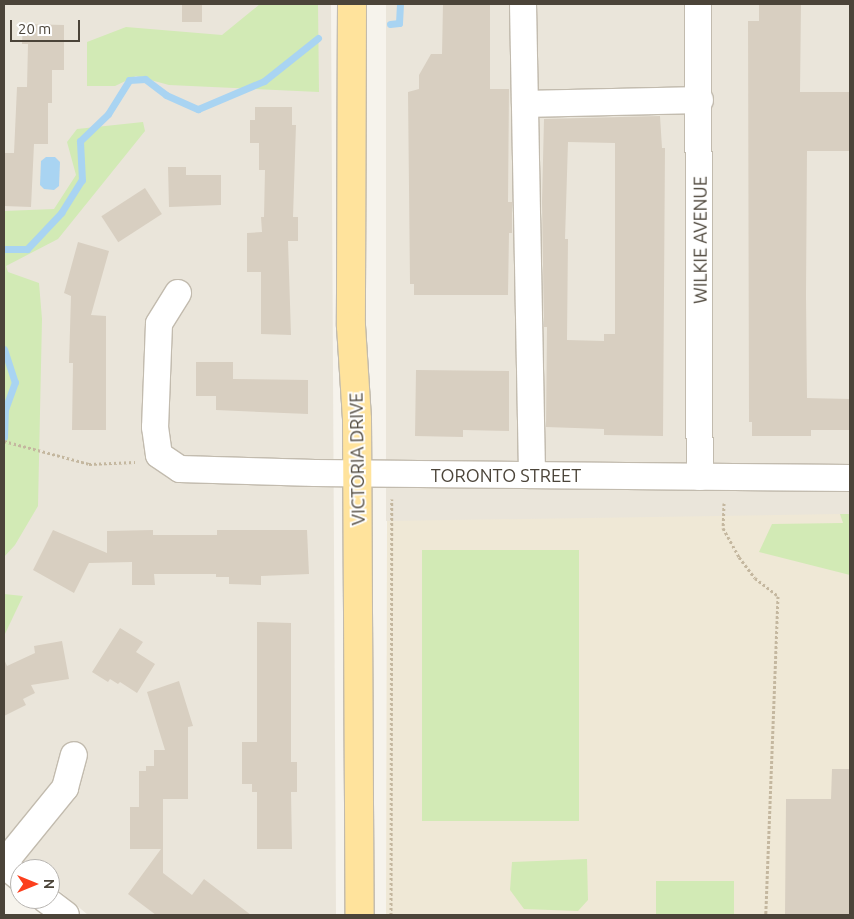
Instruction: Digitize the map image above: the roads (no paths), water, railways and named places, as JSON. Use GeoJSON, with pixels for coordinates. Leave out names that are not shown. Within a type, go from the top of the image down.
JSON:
{"type":"FeatureCollection","features":[{"type":"Feature","properties":{"kind":"main road","name":"VICTORIA DRIVE"},"geometry":{"type":"LineString","coordinates":[[352,4],[351,326],[358,474],[360,915]]}},
{"type":"Feature","properties":{"kind":"street"},"geometry":{"type":"LineString","coordinates":[[523,4],[532,476]]}},
{"type":"Feature","properties":{"kind":"street","name":"WILKIE AVENUE"},"geometry":{"type":"LineString","coordinates":[[698,4],[700,100],[700,477]]}},
{"type":"Feature","properties":{"kind":"street"},"geometry":{"type":"LineString","coordinates":[[525,104],[700,100]]}},
{"type":"Feature","properties":{"kind":"street","name":"TORONTO STREET"},"geometry":{"type":"LineString","coordinates":[[178,293],[164,313],[157,336],[157,450],[163,460],[187,471],[850,478]]}},
{"type":"Feature","properties":{"kind":"street"},"geometry":{"type":"LineString","coordinates":[[4,864],[65,788],[74,755]]}},
{"type":"Feature","properties":{"kind":"water"},"geometry":{"type":"Polygon","coordinates":[[[46,157],[55,157],[60,162],[59,186],[54,190],[44,189],[40,185],[41,161],[46,157]]]}},
{"type":"Feature","properties":{"kind":"waterway"},"geometry":{"type":"LineString","coordinates":[[390,24],[399,23],[400,4]]}},
{"type":"Feature","properties":{"kind":"waterway"},"geometry":{"type":"LineString","coordinates":[[4,249],[27,249],[61,213],[82,180],[80,141],[108,114],[129,80],[145,79],[166,95],[198,109],[264,81],[318,38]]}},
{"type":"Feature","properties":{"kind":"waterway"},"geometry":{"type":"LineString","coordinates":[[4,349],[15,382],[5,409],[4,437]]}}]}
